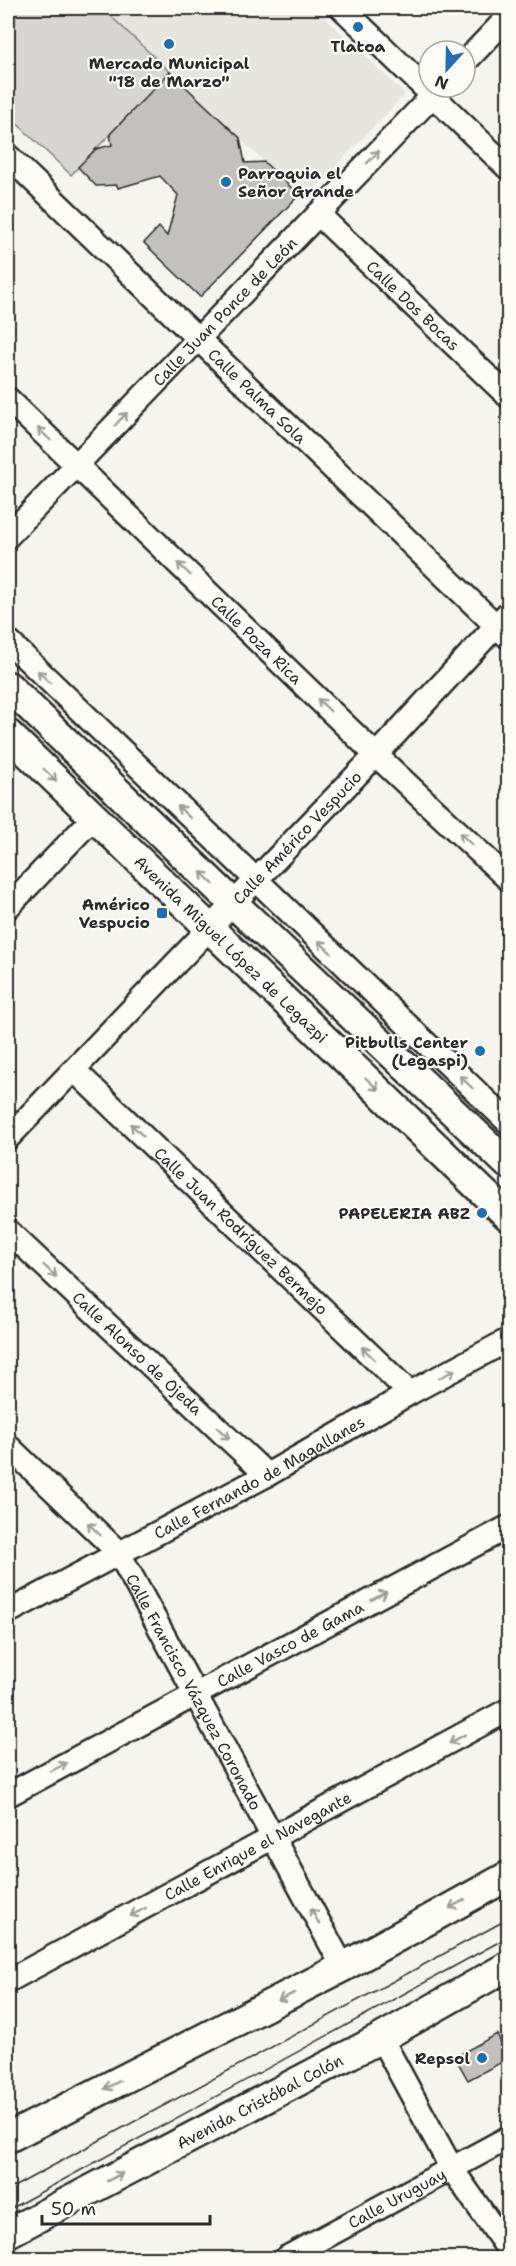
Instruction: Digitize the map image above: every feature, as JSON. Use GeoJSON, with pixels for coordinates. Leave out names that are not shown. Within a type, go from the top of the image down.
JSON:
{"type":"FeatureCollection","features":[{"type":"Feature","properties":{"kind":"main road","name":"Avenida Miguel López de Legazpi"},"geometry":{"type":"LineString","coordinates":[[8,686],[508,1164]]}},
{"type":"Feature","properties":{"kind":"main road","name":"Avenida Miguel López de Legazpi"},"geometry":{"type":"LineString","coordinates":[[8,734],[508,1216]]}},
{"type":"Feature","properties":{"kind":"main road"},"geometry":{"type":"LineString","coordinates":[[8,2138],[343,1967],[508,1876]]}},
{"type":"Feature","properties":{"kind":"main road","name":"Avenida Cristóbal Colón"},"geometry":{"type":"LineString","coordinates":[[8,2233],[381,2038],[508,1966]]}},
{"type":"Feature","properties":{"kind":"street"},"geometry":{"type":"LineString","coordinates":[[342,8],[417,74]]}},
{"type":"Feature","properties":{"kind":"street"},"geometry":{"type":"LineString","coordinates":[[477,49],[508,16]]}},
{"type":"Feature","properties":{"kind":"street","name":"Calle Juan Ponce de León"},"geometry":{"type":"LineString","coordinates":[[8,537],[429,99]]}},
{"type":"Feature","properties":{"kind":"street"},"geometry":{"type":"LineString","coordinates":[[444,99],[508,168]]}},
{"type":"Feature","properties":{"kind":"street","name":"Calle Palma Sola"},"geometry":{"type":"LineString","coordinates":[[8,156],[198,339],[504,625]]}},
{"type":"Feature","properties":{"kind":"street","name":"Calle Dos Bocas"},"geometry":{"type":"LineString","coordinates":[[318,214],[508,396]]}},
{"type":"Feature","properties":{"kind":"street","name":"Calle Poza Rica"},"geometry":{"type":"LineString","coordinates":[[8,399],[508,879]]}},
{"type":"Feature","properties":{"kind":"street","name":"Calle Américo Vespucio"},"geometry":{"type":"LineString","coordinates":[[8,1138],[376,754],[504,625]]}},
{"type":"Feature","properties":{"kind":"street"},"geometry":{"type":"LineString","coordinates":[[8,641],[508,1120]]}},
{"type":"Feature","properties":{"kind":"street"},"geometry":{"type":"LineString","coordinates":[[8,907],[94,817]]}},
{"type":"Feature","properties":{"kind":"street","name":"Calle Juan Rodríguez Bermejo"},"geometry":{"type":"LineString","coordinates":[[74,1070],[410,1393]]}},
{"type":"Feature","properties":{"kind":"street","name":"Calle Alonso de Ojeda"},"geometry":{"type":"LineString","coordinates":[[8,1231],[267,1475]]}},
{"type":"Feature","properties":{"kind":"street","name":"Calle Fernando de Magallanes"},"geometry":{"type":"LineString","coordinates":[[8,1612],[267,1475],[508,1340]]}},
{"type":"Feature","properties":{"kind":"street","name":"Calle Francisco Vázquez Coronado"},"geometry":{"type":"LineString","coordinates":[[8,1446],[119,1553],[343,1967]]}},
{"type":"Feature","properties":{"kind":"street","name":"Calle Vasco de Gama"},"geometry":{"type":"LineString","coordinates":[[8,1795],[508,1527]]}},
{"type":"Feature","properties":{"kind":"street","name":"Calle Enrique el Navegante"},"geometry":{"type":"LineString","coordinates":[[8,1981],[274,1839],[508,1710]]}},
{"type":"Feature","properties":{"kind":"street"},"geometry":{"type":"LineString","coordinates":[[381,2038],[452,2169],[508,2248]]}},
{"type":"Feature","properties":{"kind":"street","name":"Calle Uruguay"},"geometry":{"type":"LineString","coordinates":[[286,2259],[508,2138]]}},
{"type":"Feature","properties":{"kind":"shaded area"},"geometry":{"type":"Polygon","coordinates":[[[8,8],[102,8],[170,72],[71,175],[8,115],[8,8]]]}},
{"type":"Feature","properties":{"kind":"shaded area"},"geometry":{"type":"Polygon","coordinates":[[[102,8],[215,8],[224,16],[232,8],[315,8],[405,94],[304,199],[102,8]]]}},
{"type":"Feature","properties":{"kind":"building","name":"Parroquia el Señor Grande"},"geometry":{"type":"Polygon","coordinates":[[[170,72],[240,138],[245,163],[264,162],[299,195],[200,297],[144,243],[159,227],[167,236],[178,195],[160,176],[118,188],[117,185],[96,186],[78,167],[96,149],[112,145],[110,134],[170,72]]]}},
{"type":"Feature","properties":{"kind":"building","name":"Repsol"},"geometry":{"type":"Polygon","coordinates":[[[497,2034],[508,2059],[468,2080],[455,2057],[497,2034]]]}},
{"type":"Feature","properties":{"kind":"tram line"},"geometry":{"type":"LineString","coordinates":[[8,2190],[508,1919]]}},
{"type":"Feature","properties":{"kind":"tram line"},"geometry":{"type":"LineString","coordinates":[[8,2210],[508,1937]]}},
{"type":"Feature","properties":{"kind":"place","name":"Tlatoa"},"geometry":{"type":"Point","coordinates":[358,27]}},
{"type":"Feature","properties":{"kind":"place","name":"Mercado Municipal \"18 de Marzo\""},"geometry":{"type":"Point","coordinates":[169,44]}},
{"type":"Feature","properties":{"kind":"place","name":"Parroquia el Señor Grande"},"geometry":{"type":"Point","coordinates":[226,182]}},
{"type":"Feature","properties":{"kind":"place","name":"Américo Vespucio"},"geometry":{"type":"Point","coordinates":[162,913]}},
{"type":"Feature","properties":{"kind":"place","name":"Pitbulls Center (Legaspi)"},"geometry":{"type":"Point","coordinates":[480,1051]}},
{"type":"Feature","properties":{"kind":"place","name":"PAPELERIA ABZ"},"geometry":{"type":"Point","coordinates":[482,1213]}},
{"type":"Feature","properties":{"kind":"place","name":"Repsol"},"geometry":{"type":"Point","coordinates":[482,2058]}}]}
